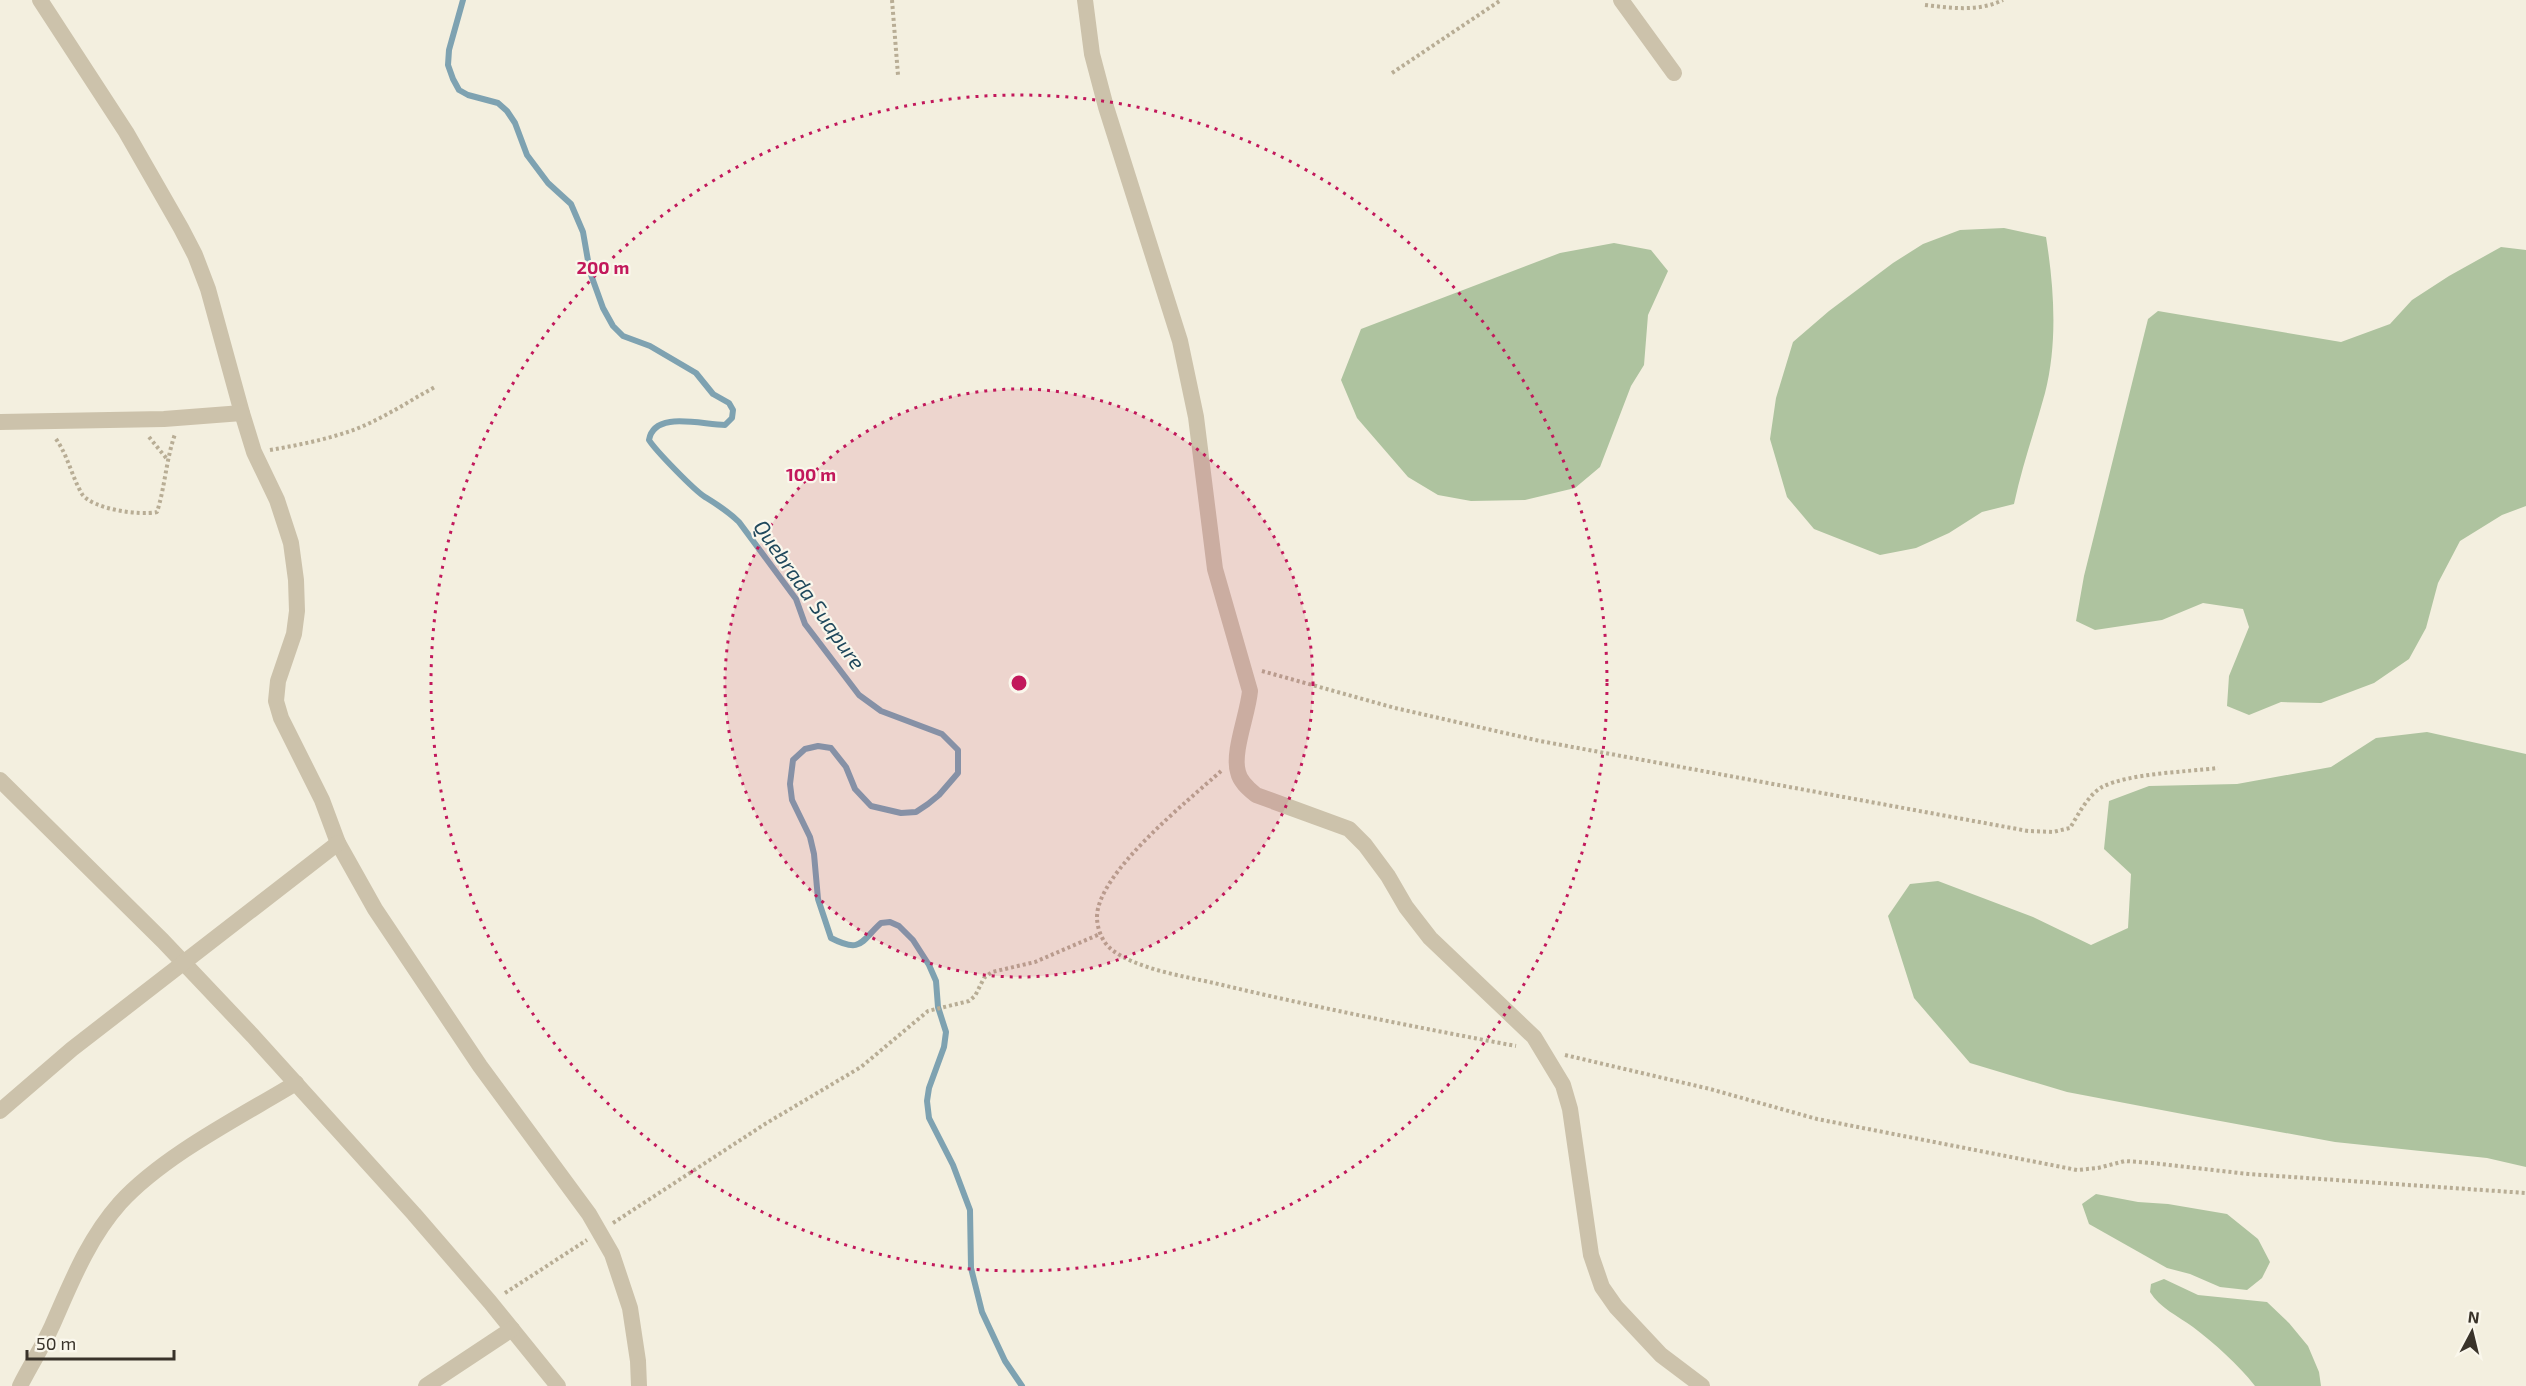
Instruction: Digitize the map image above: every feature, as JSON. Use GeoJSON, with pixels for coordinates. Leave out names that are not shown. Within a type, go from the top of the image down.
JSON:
{"type":"FeatureCollection","features":[{"type":"Feature","properties":{"kind":"street"},"geometry":{"type":"LineString","coordinates":[[40,0],[126,132],[195,255],[208,289],[254,452],[277,500],[291,543],[297,610],[294,634],[278,681],[276,701],[281,718],[322,800],[338,843],[375,909],[480,1066],[561,1174],[612,1254],[630,1308],[638,1361],[639,1386]]}},
{"type":"Feature","properties":{"kind":"street"},"geometry":{"type":"LineString","coordinates":[[1085,0],[1092,54],[1106,107],[1180,341],[1197,426],[1215,569],[1250,691],[1249,707],[1238,753],[1238,772],[1244,784],[1256,795],[1349,829],[1382,868],[1406,907],[1430,938],[1451,961],[1515,1017],[1534,1037],[1563,1085],[1570,1109],[1591,1255],[1602,1287],[1616,1307],[1661,1355],[1702,1386]]}},
{"type":"Feature","properties":{"kind":"street"},"geometry":{"type":"LineString","coordinates":[[1621,0],[1674,73]]}},
{"type":"Feature","properties":{"kind":"street"},"geometry":{"type":"LineString","coordinates":[[0,422],[187,418],[242,413]]}},
{"type":"Feature","properties":{"kind":"street"},"geometry":{"type":"LineString","coordinates":[[0,780],[184,963],[296,1083],[490,1302],[558,1386]]}},
{"type":"Feature","properties":{"kind":"street"},"geometry":{"type":"LineString","coordinates":[[0,1111],[72,1049],[338,843]]}},
{"type":"Feature","properties":{"kind":"street"},"geometry":{"type":"LineString","coordinates":[[20,1386],[51,1328],[71,1281],[88,1249],[121,1202],[161,1167],[296,1083]]}},
{"type":"Feature","properties":{"kind":"street"},"geometry":{"type":"LineString","coordinates":[[426,1386],[512,1329]]}},
{"type":"Feature","properties":{"kind":"path"},"geometry":{"type":"LineString","coordinates":[[892,0],[898,75]]}},
{"type":"Feature","properties":{"kind":"path"},"geometry":{"type":"LineString","coordinates":[[1392,73],[1501,0]]}},
{"type":"Feature","properties":{"kind":"path"},"geometry":{"type":"LineString","coordinates":[[1925,5],[1965,9],[1992,6],[2003,0]]}},
{"type":"Feature","properties":{"kind":"path"},"geometry":{"type":"LineString","coordinates":[[254,452],[300,444],[356,429],[435,387]]}},
{"type":"Feature","properties":{"kind":"path"},"geometry":{"type":"LineString","coordinates":[[43,421],[58,442],[83,495],[93,503],[127,512],[147,514],[157,512],[163,494],[171,446],[175,435],[187,418]]}},
{"type":"Feature","properties":{"kind":"path"},"geometry":{"type":"LineString","coordinates":[[1244,666],[1395,708],[1540,741],[2028,831],[2053,832],[2070,828],[2084,806],[2100,788],[2122,780],[2218,768]]}},
{"type":"Feature","properties":{"kind":"path"},"geometry":{"type":"LineString","coordinates":[[1238,753],[1121,865],[1105,888],[1097,918],[1100,934],[1109,948],[1121,956],[1170,973],[1274,998],[1543,1051],[1688,1083],[1817,1119],[2077,1170],[2098,1168],[2126,1161],[2248,1174],[2526,1193]]}},
{"type":"Feature","properties":{"kind":"path"},"geometry":{"type":"LineString","coordinates":[[490,1302],[765,1124],[874,1058],[928,1011],[969,1001],[975,996],[984,978],[992,972],[1035,962],[1100,934]]}},
{"type":"Feature","properties":{"kind":"green space"},"geometry":{"type":"Polygon","coordinates":[[[2004,228],[2046,237],[2053,315],[2049,374],[2014,504],[1982,512],[1949,533],[1916,548],[1880,555],[1814,529],[1787,497],[1770,439],[1776,398],[1793,342],[1829,311],[1893,263],[1923,244],[1960,230],[2004,228]]]}},
{"type":"Feature","properties":{"kind":"green space"},"geometry":{"type":"Polygon","coordinates":[[[1614,243],[1651,250],[1668,271],[1648,315],[1644,365],[1631,386],[1600,467],[1575,488],[1525,500],[1471,501],[1438,495],[1408,477],[1357,418],[1341,380],[1361,329],[1560,253],[1614,243]]]}},
{"type":"Feature","properties":{"kind":"green space"},"geometry":{"type":"Polygon","coordinates":[[[2501,247],[2526,250],[2526,506],[2502,515],[2460,541],[2438,583],[2426,628],[2409,659],[2374,683],[2321,703],[2281,702],[2249,715],[2227,706],[2229,676],[2249,627],[2243,609],[2203,603],[2162,620],[2095,630],[2076,621],[2084,576],[2148,319],[2158,311],[2341,342],[2390,324],[2412,300],[2501,247]]]}},
{"type":"Feature","properties":{"kind":"green space"},"geometry":{"type":"Polygon","coordinates":[[[2427,732],[2526,754],[2526,1167],[2487,1158],[2335,1142],[2067,1092],[1970,1063],[1914,998],[1888,916],[1910,884],[1938,881],[2033,917],[2091,945],[2128,928],[2131,874],[2104,849],[2109,801],[2149,786],[2237,784],[2331,767],[2376,738],[2427,732]]]}},
{"type":"Feature","properties":{"kind":"green space"},"geometry":{"type":"Polygon","coordinates":[[[2096,1194],[2227,1214],[2258,1239],[2270,1262],[2262,1278],[2247,1290],[2220,1287],[2190,1274],[2167,1268],[2089,1224],[2082,1204],[2096,1194]]]}},
{"type":"Feature","properties":{"kind":"green space"},"geometry":{"type":"Polygon","coordinates":[[[2164,1279],[2198,1295],[2267,1302],[2308,1346],[2319,1372],[2321,1386],[2255,1386],[2218,1347],[2154,1298],[2150,1292],[2151,1284],[2164,1279]]]}},
{"type":"Feature","properties":{"kind":"waterway","name":"Quebrada Suapure"},"geometry":{"type":"LineString","coordinates":[[463,0],[449,50],[448,65],[453,79],[459,90],[468,95],[498,103],[507,111],[515,123],[527,155],[548,183],[571,204],[583,232],[590,272],[603,308],[613,326],[623,336],[650,346],[696,373],[713,394],[729,403],[733,410],[732,418],[725,425],[669,422],[653,431],[649,440],[693,487],[739,522],[796,599],[805,624],[859,695],[881,711],[942,734],[958,750],[958,773],[939,795],[916,812],[901,813],[871,806],[855,789],[846,767],[831,748],[818,746],[805,749],[793,760],[790,784],[792,800],[810,837],[818,899],[831,938],[841,943],[855,945],[865,940],[881,923],[890,922],[899,926],[913,940],[936,981],[938,1007],[946,1032],[944,1047],[929,1088],[927,1101],[929,1118],[953,1165],[970,1210],[971,1268],[982,1312],[1005,1361],[1022,1386]]}}]}
